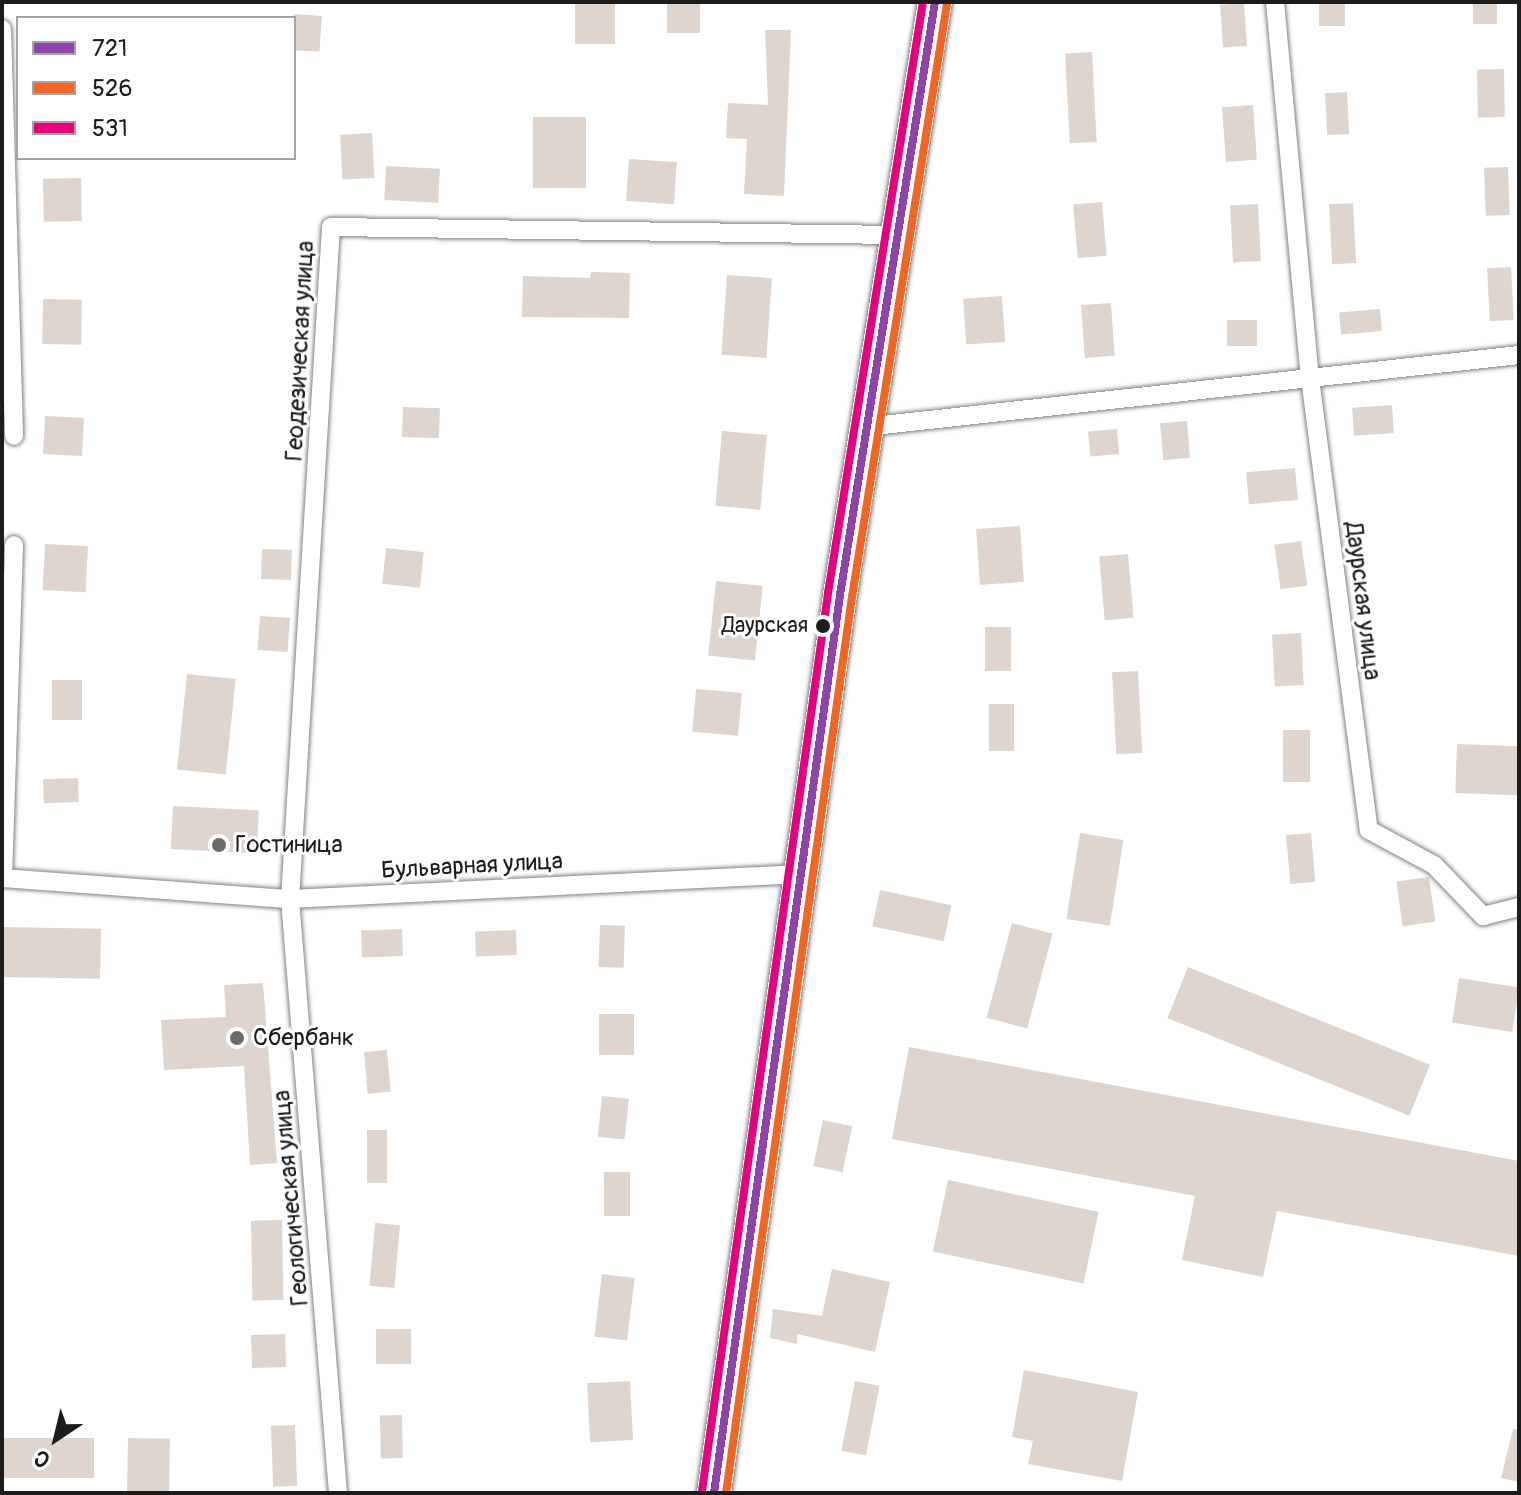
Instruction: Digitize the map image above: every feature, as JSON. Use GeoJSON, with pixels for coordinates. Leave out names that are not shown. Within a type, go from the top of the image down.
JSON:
{"type":"FeatureCollection","features":[{"type":"Feature","properties":{"kind":"highway"},"geometry":{"type":"LineString","coordinates":[[714,1493],[865,427],[935,2]]}},
{"type":"Feature","properties":{"kind":"street","name":"Даурская улица"},"geometry":{"type":"LineString","coordinates":[[1275,2],[1310,378],[1369,830],[1434,865],[1483,916],[1519,907]]}},
{"type":"Feature","properties":{"kind":"street"},"geometry":{"type":"LineString","coordinates":[[2,29],[3,189],[14,436]]}},
{"type":"Feature","properties":{"kind":"street","name":"Геодезическая улица"},"geometry":{"type":"LineString","coordinates":[[290,899],[331,227],[896,235]]}},
{"type":"Feature","properties":{"kind":"street"},"geometry":{"type":"LineString","coordinates":[[865,427],[1519,355]]}},
{"type":"Feature","properties":{"kind":"street"},"geometry":{"type":"LineString","coordinates":[[2,878],[14,545]]}},
{"type":"Feature","properties":{"kind":"street","name":"Бульварная улица"},"geometry":{"type":"LineString","coordinates":[[2,878],[290,899],[801,874]]}},
{"type":"Feature","properties":{"kind":"street","name":"Геологическая улица"},"geometry":{"type":"LineString","coordinates":[[290,899],[338,1493]]}},
{"type":"Feature","properties":{"kind":"building"},"geometry":{"type":"Polygon","coordinates":[[[575,2],[615,2],[615,44],[575,44],[575,2]]]}},
{"type":"Feature","properties":{"kind":"building"},"geometry":{"type":"Polygon","coordinates":[[[667,2],[700,2],[700,33],[667,33],[667,2]]]}},
{"type":"Feature","properties":{"kind":"building"},"geometry":{"type":"Polygon","coordinates":[[[1319,2],[1345,2],[1345,26],[1319,26],[1319,2]]]}},
{"type":"Feature","properties":{"kind":"building"},"geometry":{"type":"Polygon","coordinates":[[[1473,2],[1497,2],[1497,24],[1473,24],[1473,2]]]}},
{"type":"Feature","properties":{"kind":"building"},"geometry":{"type":"Polygon","coordinates":[[[1244,3],[1247,46],[1223,48],[1220,5],[1244,3]]]}},
{"type":"Feature","properties":{"kind":"building"},"geometry":{"type":"Polygon","coordinates":[[[294,14],[322,16],[319,52],[296,50],[294,14]]]}},
{"type":"Feature","properties":{"kind":"building"},"geometry":{"type":"Polygon","coordinates":[[[765,30],[791,30],[784,196],[744,194],[747,139],[726,138],[728,103],[768,105],[765,30]]]}},
{"type":"Feature","properties":{"kind":"building"},"geometry":{"type":"Polygon","coordinates":[[[1092,52],[1097,142],[1070,143],[1065,53],[1092,52]]]}},
{"type":"Feature","properties":{"kind":"building"},"geometry":{"type":"Polygon","coordinates":[[[1477,69],[1504,69],[1505,117],[1478,117],[1477,69]]]}},
{"type":"Feature","properties":{"kind":"building"},"geometry":{"type":"Polygon","coordinates":[[[1347,92],[1349,134],[1327,135],[1325,93],[1347,92]]]}},
{"type":"Feature","properties":{"kind":"building"},"geometry":{"type":"Polygon","coordinates":[[[1253,105],[1257,160],[1226,162],[1222,107],[1253,105]]]}},
{"type":"Feature","properties":{"kind":"building"},"geometry":{"type":"Polygon","coordinates":[[[533,117],[586,117],[586,188],[533,188],[533,117]]]}},
{"type":"Feature","properties":{"kind":"building"},"geometry":{"type":"Polygon","coordinates":[[[372,133],[374,178],[342,180],[340,135],[372,133]]]}},
{"type":"Feature","properties":{"kind":"building"},"geometry":{"type":"Polygon","coordinates":[[[629,159],[677,162],[674,204],[626,201],[629,159]]]}},
{"type":"Feature","properties":{"kind":"building"},"geometry":{"type":"Polygon","coordinates":[[[386,166],[440,169],[438,203],[384,200],[386,166]]]}},
{"type":"Feature","properties":{"kind":"building"},"geometry":{"type":"Polygon","coordinates":[[[1508,167],[1510,215],[1486,216],[1484,168],[1508,167]]]}},
{"type":"Feature","properties":{"kind":"building"},"geometry":{"type":"Polygon","coordinates":[[[81,178],[82,221],[44,222],[43,179],[81,178]]]}},
{"type":"Feature","properties":{"kind":"building"},"geometry":{"type":"Polygon","coordinates":[[[1102,202],[1107,256],[1078,258],[1073,205],[1102,202]]]}},
{"type":"Feature","properties":{"kind":"building"},"geometry":{"type":"Polygon","coordinates":[[[1353,203],[1356,263],[1332,264],[1329,204],[1353,203]]]}},
{"type":"Feature","properties":{"kind":"building"},"geometry":{"type":"Polygon","coordinates":[[[1258,204],[1261,261],[1233,262],[1230,205],[1258,204]]]}},
{"type":"Feature","properties":{"kind":"building"},"geometry":{"type":"Polygon","coordinates":[[[1511,267],[1514,320],[1490,321],[1487,268],[1511,267]]]}},
{"type":"Feature","properties":{"kind":"building"},"geometry":{"type":"Polygon","coordinates":[[[591,272],[630,273],[629,318],[522,317],[523,276],[590,278],[591,272]]]}},
{"type":"Feature","properties":{"kind":"building"},"geometry":{"type":"Polygon","coordinates":[[[727,275],[772,278],[766,358],[721,355],[727,275]]]}},
{"type":"Feature","properties":{"kind":"building"},"geometry":{"type":"Polygon","coordinates":[[[1002,296],[1005,342],[966,345],[963,299],[1002,296]]]}},
{"type":"Feature","properties":{"kind":"building"},"geometry":{"type":"Polygon","coordinates":[[[43,299],[82,300],[81,345],[42,344],[43,299]]]}},
{"type":"Feature","properties":{"kind":"building"},"geometry":{"type":"Polygon","coordinates":[[[1111,303],[1115,356],[1085,358],[1081,305],[1111,303]]]}},
{"type":"Feature","properties":{"kind":"building"},"geometry":{"type":"Polygon","coordinates":[[[1380,309],[1382,331],[1341,334],[1339,313],[1380,309]]]}},
{"type":"Feature","properties":{"kind":"building"},"geometry":{"type":"Polygon","coordinates":[[[1227,320],[1257,320],[1257,346],[1227,346],[1227,320]]]}},
{"type":"Feature","properties":{"kind":"building"},"geometry":{"type":"Polygon","coordinates":[[[1392,405],[1394,433],[1354,436],[1352,408],[1392,405]]]}},
{"type":"Feature","properties":{"kind":"building"},"geometry":{"type":"Polygon","coordinates":[[[403,407],[440,408],[439,438],[402,437],[403,407]]]}},
{"type":"Feature","properties":{"kind":"building"},"geometry":{"type":"Polygon","coordinates":[[[45,416],[84,418],[82,456],[43,454],[45,416]]]}},
{"type":"Feature","properties":{"kind":"building"},"geometry":{"type":"Polygon","coordinates":[[[1187,421],[1190,458],[1163,460],[1160,423],[1187,421]]]}},
{"type":"Feature","properties":{"kind":"building"},"geometry":{"type":"Polygon","coordinates":[[[1117,429],[1119,454],[1090,456],[1088,432],[1117,429]]]}},
{"type":"Feature","properties":{"kind":"building"},"geometry":{"type":"Polygon","coordinates":[[[722,431],[767,435],[760,510],[715,506],[722,431]]]}},
{"type":"Feature","properties":{"kind":"building"},"geometry":{"type":"Polygon","coordinates":[[[1295,468],[1298,500],[1249,504],[1246,472],[1295,468]]]}},
{"type":"Feature","properties":{"kind":"building"},"geometry":{"type":"Polygon","coordinates":[[[1020,526],[1024,582],[980,585],[976,529],[1020,526]]]}},
{"type":"Feature","properties":{"kind":"building"},"geometry":{"type":"Polygon","coordinates":[[[1301,541],[1307,586],[1281,589],[1274,545],[1301,541]]]}},
{"type":"Feature","properties":{"kind":"building"},"geometry":{"type":"Polygon","coordinates":[[[45,544],[88,546],[86,592],[43,590],[45,544]]]}},
{"type":"Feature","properties":{"kind":"building"},"geometry":{"type":"Polygon","coordinates":[[[386,548],[424,552],[420,588],[382,584],[386,548]]]}},
{"type":"Feature","properties":{"kind":"building"},"geometry":{"type":"Polygon","coordinates":[[[262,549],[292,550],[291,580],[261,579],[262,549]]]}},
{"type":"Feature","properties":{"kind":"building"},"geometry":{"type":"Polygon","coordinates":[[[1128,554],[1134,618],[1105,620],[1099,557],[1128,554]]]}},
{"type":"Feature","properties":{"kind":"building"},"geometry":{"type":"Polygon","coordinates":[[[716,581],[763,586],[755,661],[708,656],[716,581]]]}},
{"type":"Feature","properties":{"kind":"building"},"geometry":{"type":"Polygon","coordinates":[[[260,616],[290,618],[288,652],[258,650],[260,616]]]}},
{"type":"Feature","properties":{"kind":"building"},"geometry":{"type":"Polygon","coordinates":[[[985,627],[1011,627],[1011,671],[985,671],[985,627]]]}},
{"type":"Feature","properties":{"kind":"building"},"geometry":{"type":"Polygon","coordinates":[[[1301,633],[1304,685],[1275,686],[1272,635],[1301,633]]]}},
{"type":"Feature","properties":{"kind":"building"},"geometry":{"type":"Polygon","coordinates":[[[1138,671],[1142,753],[1116,754],[1112,672],[1138,671]]]}},
{"type":"Feature","properties":{"kind":"building"},"geometry":{"type":"Polygon","coordinates":[[[187,674],[236,679],[226,775],[177,769],[187,674]]]}},
{"type":"Feature","properties":{"kind":"building"},"geometry":{"type":"Polygon","coordinates":[[[52,680],[82,680],[82,720],[52,720],[52,680]]]}},
{"type":"Feature","properties":{"kind":"building"},"geometry":{"type":"Polygon","coordinates":[[[696,689],[742,693],[738,736],[692,732],[696,689]]]}},
{"type":"Feature","properties":{"kind":"building"},"geometry":{"type":"Polygon","coordinates":[[[989,704],[1014,704],[1014,751],[989,751],[989,704]]]}},
{"type":"Feature","properties":{"kind":"building"},"geometry":{"type":"Polygon","coordinates":[[[1283,730],[1310,730],[1310,782],[1283,782],[1283,730]]]}},
{"type":"Feature","properties":{"kind":"building"},"geometry":{"type":"Polygon","coordinates":[[[1457,744],[1519,746],[1517,795],[1455,793],[1457,744]]]}},
{"type":"Feature","properties":{"kind":"building"},"geometry":{"type":"Polygon","coordinates":[[[78,778],[79,802],[44,803],[43,779],[78,778]]]}},
{"type":"Feature","properties":{"kind":"building"},"geometry":{"type":"Polygon","coordinates":[[[173,806],[259,811],[257,853],[171,849],[173,806]]]}},
{"type":"Feature","properties":{"kind":"building"},"geometry":{"type":"Polygon","coordinates":[[[1080,833],[1123,840],[1110,926],[1066,919],[1080,833]]]}},
{"type":"Feature","properties":{"kind":"building"},"geometry":{"type":"Polygon","coordinates":[[[1311,833],[1315,882],[1290,884],[1286,835],[1311,833]]]}},
{"type":"Feature","properties":{"kind":"building"},"geometry":{"type":"Polygon","coordinates":[[[1429,877],[1435,922],[1403,926],[1396,882],[1429,877]]]}},
{"type":"Feature","properties":{"kind":"building"},"geometry":{"type":"Polygon","coordinates":[[[880,890],[951,905],[944,941],[872,926],[880,890]]]}},
{"type":"Feature","properties":{"kind":"building"},"geometry":{"type":"Polygon","coordinates":[[[1012,923],[1053,934],[1027,1029],[987,1018],[1012,923]]]}},
{"type":"Feature","properties":{"kind":"building"},"geometry":{"type":"Polygon","coordinates":[[[600,925],[625,926],[624,968],[599,967],[600,925]]]}},
{"type":"Feature","properties":{"kind":"building"},"geometry":{"type":"Polygon","coordinates":[[[2,927],[101,929],[100,979],[2,977],[2,927]]]}},
{"type":"Feature","properties":{"kind":"building"},"geometry":{"type":"Polygon","coordinates":[[[402,929],[403,956],[362,957],[361,930],[402,929]]]}},
{"type":"Feature","properties":{"kind":"building"},"geometry":{"type":"Polygon","coordinates":[[[516,930],[517,955],[476,956],[475,931],[516,930]]]}},
{"type":"Feature","properties":{"kind":"building"},"geometry":{"type":"Polygon","coordinates":[[[1188,967],[1430,1065],[1409,1116],[1167,1018],[1188,967]]]}},
{"type":"Feature","properties":{"kind":"building"},"geometry":{"type":"Polygon","coordinates":[[[1459,978],[1519,988],[1512,1032],[1452,1022],[1459,978]]]}},
{"type":"Feature","properties":{"kind":"building"},"geometry":{"type":"Polygon","coordinates":[[[263,983],[277,1163],[250,1165],[244,1066],[164,1070],[161,1020],[226,1017],[224,985],[263,983]]]}},
{"type":"Feature","properties":{"kind":"building"},"geometry":{"type":"Polygon","coordinates":[[[599,1014],[634,1014],[634,1055],[599,1055],[599,1014]]]}},
{"type":"Feature","properties":{"kind":"building"},"geometry":{"type":"Polygon","coordinates":[[[909,1047],[1519,1161],[1519,1256],[1277,1211],[1263,1277],[1182,1260],[1195,1196],[892,1139],[909,1047]]]}},
{"type":"Feature","properties":{"kind":"building"},"geometry":{"type":"Polygon","coordinates":[[[387,1050],[391,1092],[368,1094],[364,1052],[387,1050]]]}},
{"type":"Feature","properties":{"kind":"building"},"geometry":{"type":"Polygon","coordinates":[[[602,1096],[629,1099],[625,1140],[598,1137],[602,1096]]]}},
{"type":"Feature","properties":{"kind":"building"},"geometry":{"type":"Polygon","coordinates":[[[823,1120],[852,1126],[843,1172],[813,1166],[823,1120]]]}},
{"type":"Feature","properties":{"kind":"building"},"geometry":{"type":"Polygon","coordinates":[[[367,1130],[387,1130],[387,1183],[367,1183],[367,1130]]]}},
{"type":"Feature","properties":{"kind":"building"},"geometry":{"type":"Polygon","coordinates":[[[604,1172],[630,1172],[630,1216],[604,1216],[604,1172]]]}},
{"type":"Feature","properties":{"kind":"building"},"geometry":{"type":"Polygon","coordinates":[[[948,1180],[1099,1212],[1083,1283],[933,1251],[948,1180]]]}},
{"type":"Feature","properties":{"kind":"building"},"geometry":{"type":"Polygon","coordinates":[[[282,1220],[283,1300],[252,1301],[251,1221],[282,1220]]]}},
{"type":"Feature","properties":{"kind":"building"},"geometry":{"type":"Polygon","coordinates":[[[375,1223],[400,1225],[394,1288],[370,1286],[375,1223]]]}},
{"type":"Feature","properties":{"kind":"building"},"geometry":{"type":"Polygon","coordinates":[[[832,1269],[890,1282],[875,1352],[797,1334],[797,1344],[770,1338],[773,1309],[822,1316],[832,1269]]]}},
{"type":"Feature","properties":{"kind":"building"},"geometry":{"type":"Polygon","coordinates":[[[602,1274],[635,1278],[627,1341],[594,1337],[602,1274]]]}},
{"type":"Feature","properties":{"kind":"building"},"geometry":{"type":"Polygon","coordinates":[[[376,1329],[411,1329],[411,1364],[376,1364],[376,1329]]]}},
{"type":"Feature","properties":{"kind":"building"},"geometry":{"type":"Polygon","coordinates":[[[285,1334],[286,1367],[252,1368],[251,1335],[285,1334]]]}},
{"type":"Feature","properties":{"kind":"building"},"geometry":{"type":"Polygon","coordinates":[[[1024,1370],[1138,1392],[1122,1481],[1028,1464],[1033,1441],[1012,1437],[1024,1370]]]}},
{"type":"Feature","properties":{"kind":"building"},"geometry":{"type":"Polygon","coordinates":[[[630,1381],[633,1440],[590,1442],[587,1383],[630,1381]]]}},
{"type":"Feature","properties":{"kind":"building"},"geometry":{"type":"Polygon","coordinates":[[[855,1381],[880,1386],[866,1455],[841,1451],[855,1381]]]}},
{"type":"Feature","properties":{"kind":"building"},"geometry":{"type":"Polygon","coordinates":[[[380,1415],[402,1415],[403,1458],[381,1458],[380,1415]]]}},
{"type":"Feature","properties":{"kind":"building"},"geometry":{"type":"Polygon","coordinates":[[[295,1425],[297,1486],[273,1487],[271,1426],[295,1425]]]}},
{"type":"Feature","properties":{"kind":"building"},"geometry":{"type":"Polygon","coordinates":[[[1513,1429],[1519,1430],[1519,1482],[1501,1478],[1513,1429]]]}},
{"type":"Feature","properties":{"kind":"building"},"geometry":{"type":"Polygon","coordinates":[[[2,1438],[94,1438],[94,1478],[2,1478],[2,1438]]]}},
{"type":"Feature","properties":{"kind":"building"},"geometry":{"type":"Polygon","coordinates":[[[128,1438],[170,1439],[169,1493],[127,1493],[128,1438]]]}},
{"type":"Feature","properties":{"kind":"transit line","name":"531"},"geometry":{"type":"LineString","coordinates":[[702,1491],[828,593],[923,2]]}},
{"type":"Feature","properties":{"kind":"transit line","name":"721"},"geometry":{"type":"LineString","coordinates":[[714,1493],[840,595],[935,2]]}},
{"type":"Feature","properties":{"kind":"transit line","name":"526"},"geometry":{"type":"LineString","coordinates":[[726,1493],[852,597],[947,4]]}},
{"type":"Feature","properties":{"kind":"place","name":"Даурская"},"geometry":{"type":"Point","coordinates":[823,626]}},
{"type":"Feature","properties":{"kind":"place","name":"Гостиница"},"geometry":{"type":"Point","coordinates":[219,845]}},
{"type":"Feature","properties":{"kind":"place","name":"Сбербанк"},"geometry":{"type":"Point","coordinates":[237,1038]}}]}
